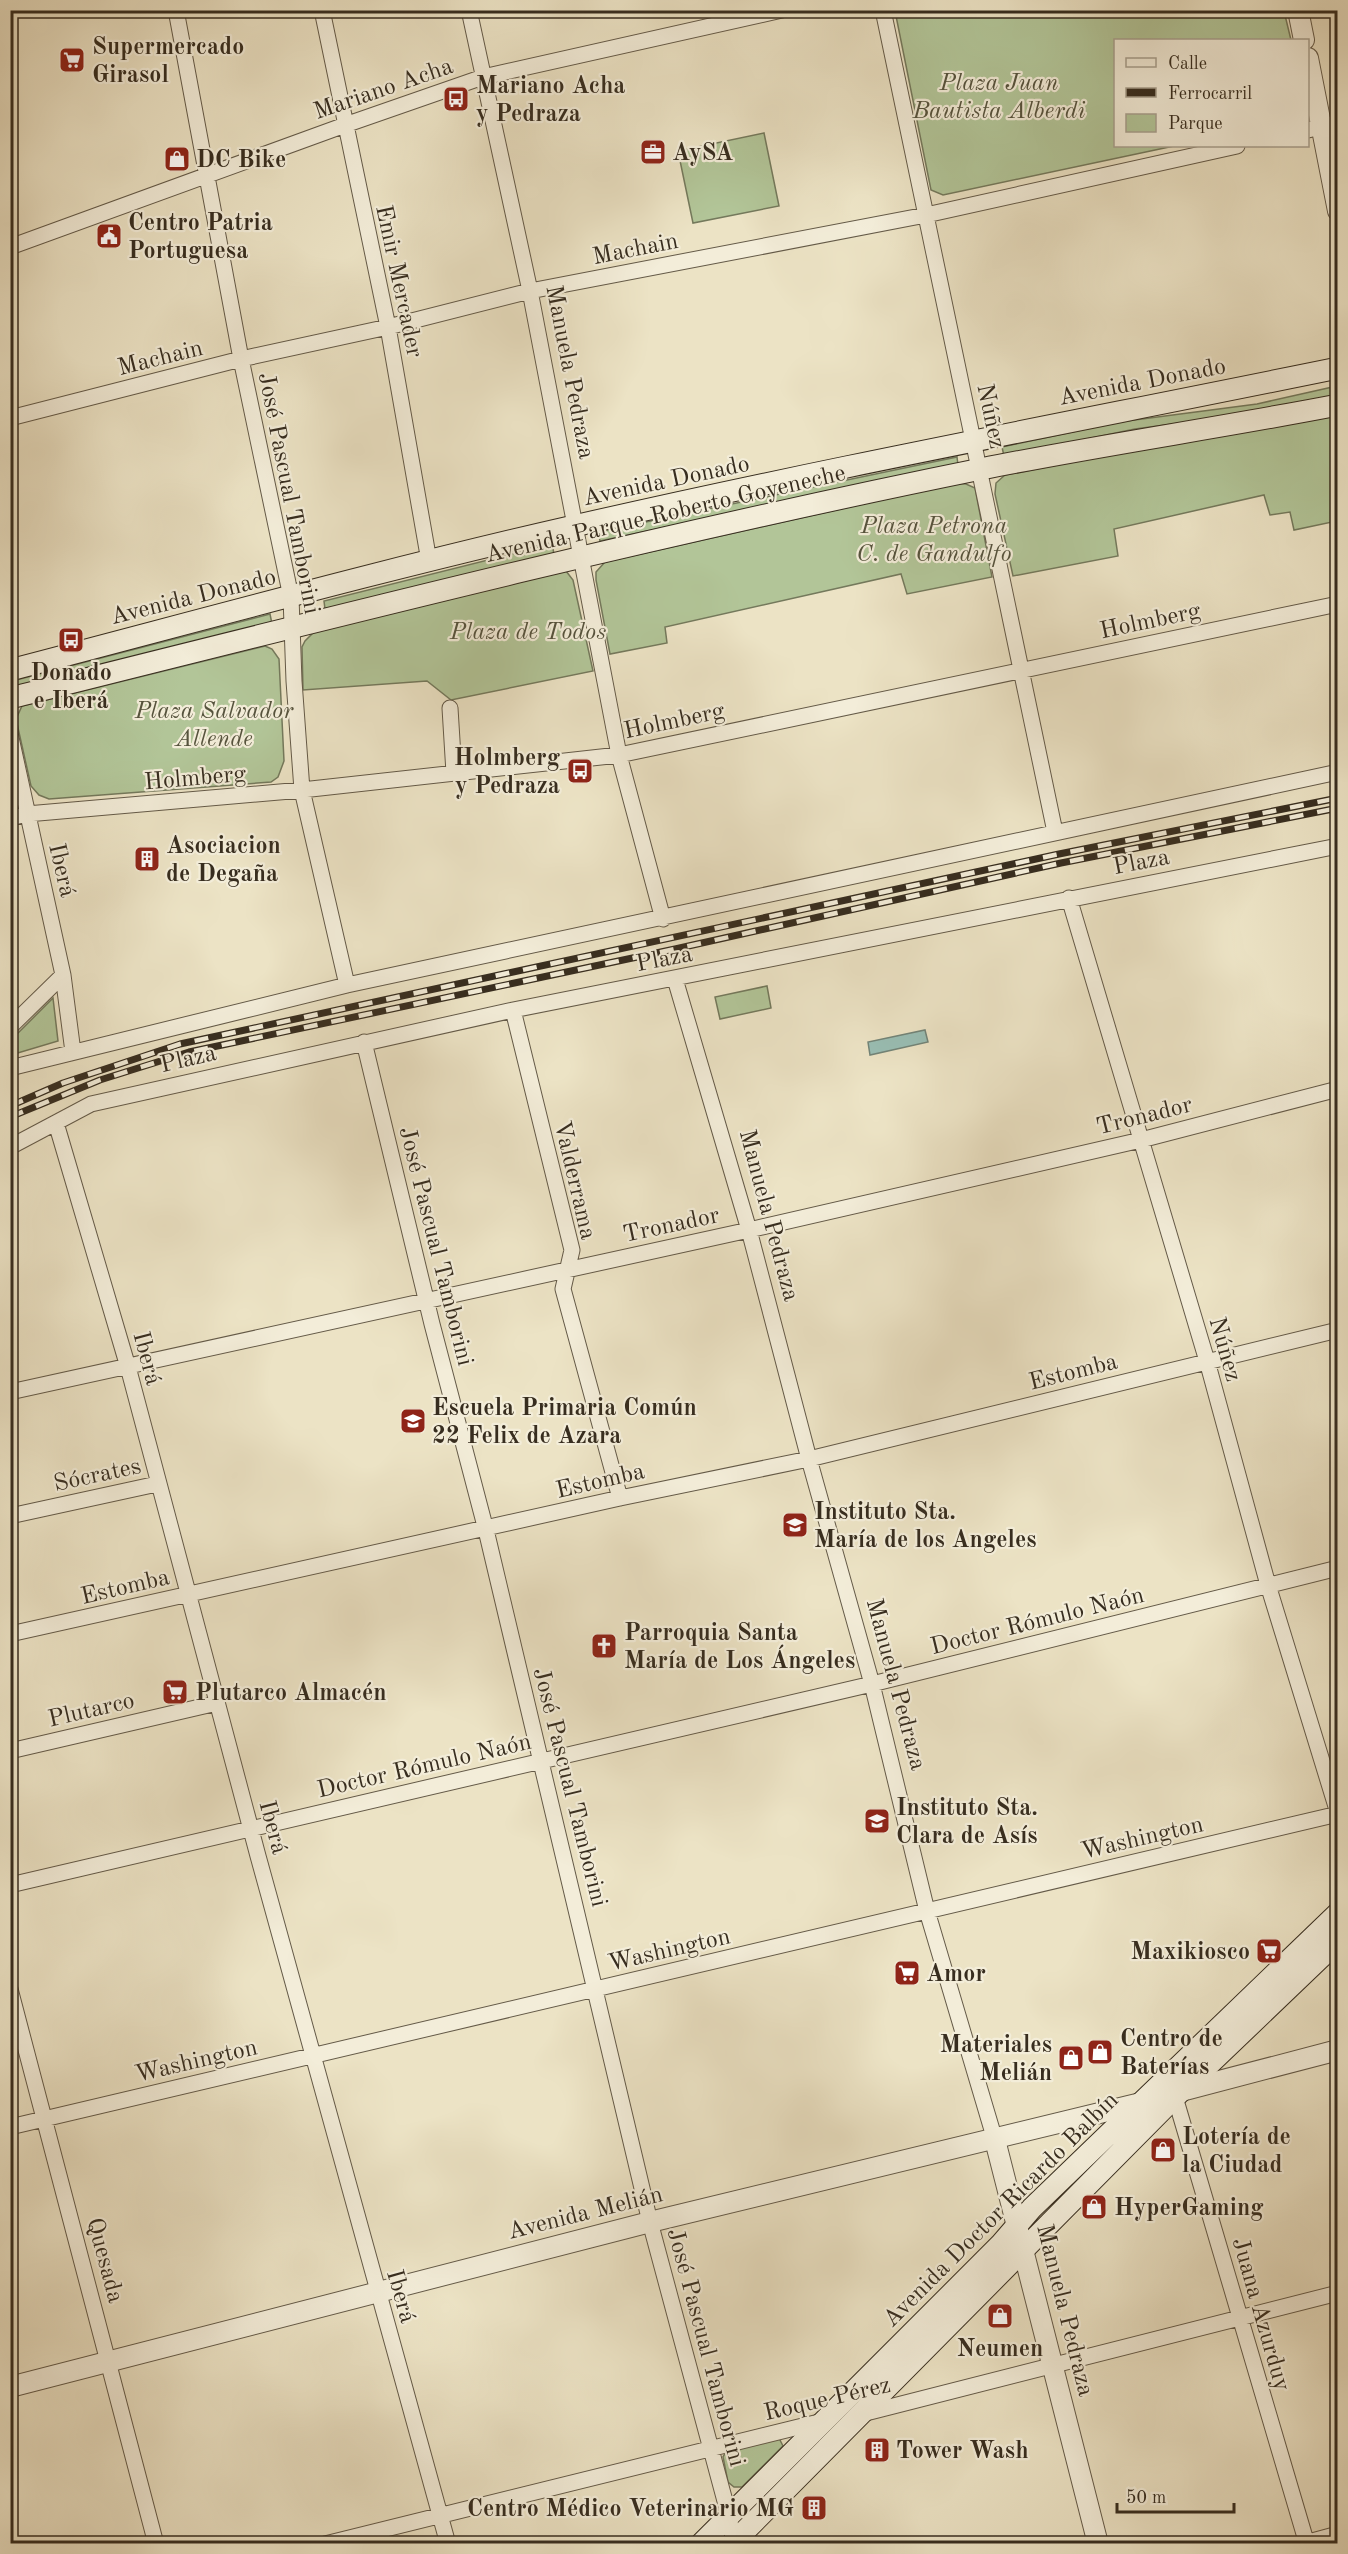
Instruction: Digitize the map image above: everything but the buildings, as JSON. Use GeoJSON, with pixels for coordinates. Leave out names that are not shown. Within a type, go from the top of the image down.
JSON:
{"type":"FeatureCollection","features":[{"type":"Feature","properties":{"kind":"main road","name":"Avenida Donado"},"geometry":{"type":"LineString","coordinates":[[10,670],[429,561],[574,526],[974,441],[1338,368]]}},
{"type":"Feature","properties":{"kind":"main road","name":"Avenida Parque Roberto Goyeneche"},"geometry":{"type":"LineString","coordinates":[[10,698],[580,556],[980,469],[1133,439],[1253,421],[1338,405]]}},
{"type":"Feature","properties":{"kind":"main road","name":"Avenida Doctor Ricardo Balbín"},"geometry":{"type":"LineString","coordinates":[[701,2544],[823,2421],[857,2390],[1018,2224],[1140,2103],[1338,1913]]}},
{"type":"Feature","properties":{"kind":"main road","name":"Avenida Doctor Ricardo Balbín"},"geometry":{"type":"LineString","coordinates":[[733,2543],[1178,2094],[1338,1941]]}},
{"type":"Feature","properties":{"kind":"street","name":"José Pascual Tamborini"},"geometry":{"type":"LineString","coordinates":[[176,10],[241,359],[291,597],[302,790],[346,986]]}},
{"type":"Feature","properties":{"kind":"street","name":"Emir Mercader"},"geometry":{"type":"LineString","coordinates":[[322,10],[388,327],[429,561]]}},
{"type":"Feature","properties":{"kind":"street","name":"Manuela Pedraza"},"geometry":{"type":"LineString","coordinates":[[469,10],[530,291],[619,755],[663,918]]}},
{"type":"Feature","properties":{"kind":"street","name":"Mariano Acha"},"geometry":{"type":"LineString","coordinates":[[10,247],[483,77],[782,10]]}},
{"type":"Feature","properties":{"kind":"street","name":"Núñez"},"geometry":{"type":"LineString","coordinates":[[883,10],[1055,832]]}},
{"type":"Feature","properties":{"kind":"street"},"geometry":{"type":"LineString","coordinates":[[1298,10],[1304,39]]}},
{"type":"Feature","properties":{"kind":"street"},"geometry":{"type":"LineString","coordinates":[[1309,63],[1338,211]]}},
{"type":"Feature","properties":{"kind":"street","name":"Machain"},"geometry":{"type":"LineString","coordinates":[[10,418],[241,359],[388,327],[530,291],[926,215],[1232,147]]}},
{"type":"Feature","properties":{"kind":"street","name":"Holmberg"},"geometry":{"type":"LineString","coordinates":[[10,818],[27,814],[302,790],[619,755],[1338,604]]}},
{"type":"Feature","properties":{"kind":"street"},"geometry":{"type":"LineString","coordinates":[[450,708],[454,773]]}},
{"type":"Feature","properties":{"kind":"street","name":"Iberá"},"geometry":{"type":"LineString","coordinates":[[10,733],[63,975],[73,1052]]}},
{"type":"Feature","properties":{"kind":"street","name":"Plaza"},"geometry":{"type":"LineString","coordinates":[[10,1068],[346,986],[1338,772]]}},
{"type":"Feature","properties":{"kind":"street","name":"Plaza"},"geometry":{"type":"LineString","coordinates":[[10,1147],[91,1104],[364,1042],[1069,898],[1338,846]]}},
{"type":"Feature","properties":{"kind":"street","name":"Núñez"},"geometry":{"type":"LineString","coordinates":[[1069,898],[1207,1361],[1268,1585],[1338,1813]]}},
{"type":"Feature","properties":{"kind":"street"},"geometry":{"type":"LineString","coordinates":[[10,1027],[63,975]]}},
{"type":"Feature","properties":{"kind":"street","name":"Manuela Pedraza"},"geometry":{"type":"LineString","coordinates":[[675,979],[748,1230],[872,1684],[927,1911],[1018,2224],[1098,2544]]}},
{"type":"Feature","properties":{"kind":"street","name":"Valderrama"},"geometry":{"type":"LineString","coordinates":[[513,1010],[572,1250],[563,1289],[620,1498]]}},
{"type":"Feature","properties":{"kind":"street","name":"José Pascual Tamborini"},"geometry":{"type":"LineString","coordinates":[[364,1042],[426,1302],[486,1530],[597,1989],[650,2222],[729,2516],[733,2543]]}},
{"type":"Feature","properties":{"kind":"street","name":"Tronador"},"geometry":{"type":"LineString","coordinates":[[10,1392],[128,1368],[748,1230],[1141,1140],[1338,1089]]}},
{"type":"Feature","properties":{"kind":"street","name":"Iberá"},"geometry":{"type":"LineString","coordinates":[[56,1123],[128,1368],[157,1484],[448,2544]]}},
{"type":"Feature","properties":{"kind":"street","name":"Estomba"},"geometry":{"type":"LineString","coordinates":[[10,1634],[486,1530],[620,1498],[809,1459],[1338,1329]]}},
{"type":"Feature","properties":{"kind":"street","name":"Sócrates"},"geometry":{"type":"LineString","coordinates":[[10,1516],[157,1484]]}},
{"type":"Feature","properties":{"kind":"street","name":"Doctor Rómulo Naón"},"geometry":{"type":"LineString","coordinates":[[10,1885],[872,1684],[1338,1568]]}},
{"type":"Feature","properties":{"kind":"street","name":"Plutarco"},"geometry":{"type":"LineString","coordinates":[[10,1751],[217,1703]]}},
{"type":"Feature","properties":{"kind":"street","name":"Washington"},"geometry":{"type":"LineString","coordinates":[[10,2127],[1338,1813]]}},
{"type":"Feature","properties":{"kind":"street","name":"Quesada"},"geometry":{"type":"LineString","coordinates":[[10,1989],[156,2544]]}},
{"type":"Feature","properties":{"kind":"street","name":"Avenida Melián"},"geometry":{"type":"LineString","coordinates":[[10,2387],[650,2222],[1178,2094],[1338,2050]]}},
{"type":"Feature","properties":{"kind":"street","name":"Juana Azurduy"},"geometry":{"type":"LineString","coordinates":[[1178,2094],[1305,2543]]}},
{"type":"Feature","properties":{"kind":"street","name":"Roque Pérez"},"geometry":{"type":"LineString","coordinates":[[325,2544],[710,2447],[823,2421],[861,2415],[1240,2316],[1338,2293]]}},
{"type":"Feature","properties":{"kind":"street"},"geometry":{"type":"LineString","coordinates":[[1305,2543],[1338,2534]]}},
{"type":"Feature","properties":{"kind":"green space","name":"Plaza Juan Bautista Alberdi"},"geometry":{"type":"Polygon","coordinates":[[[895,11],[1284,11],[1291,39],[1114,39],[1114,147],[1169,147],[943,195],[931,190],[895,11]]]}},
{"type":"Feature","properties":{"kind":"green space"},"geometry":{"type":"Polygon","coordinates":[[[764,133],[779,206],[693,223],[678,151],[764,133]]]}},
{"type":"Feature","properties":{"kind":"green space"},"geometry":{"type":"Polygon","coordinates":[[[1337,386],[1337,395],[1255,413],[1135,429],[1004,456],[1002,447],[1119,422],[1257,404],[1337,386]]]}},
{"type":"Feature","properties":{"kind":"green space"},"geometry":{"type":"Polygon","coordinates":[[[1337,411],[1337,521],[1294,530],[1290,512],[1270,515],[1264,495],[1114,529],[1118,556],[1013,576],[995,494],[996,483],[1005,475],[1337,411]]]}},
{"type":"Feature","properties":{"kind":"green space"},"geometry":{"type":"Polygon","coordinates":[[[957,457],[958,465],[600,541],[598,532],[957,457]]]}},
{"type":"Feature","properties":{"kind":"green space","name":"Plaza Petrona C. de Gandulfo"},"geometry":{"type":"Polygon","coordinates":[[[956,483],[975,488],[992,577],[907,594],[901,574],[665,627],[667,643],[610,654],[596,580],[596,572],[605,562],[956,483]]]}},
{"type":"Feature","properties":{"kind":"green space"},"geometry":{"type":"Polygon","coordinates":[[[552,544],[554,554],[325,609],[324,601],[552,544]]]}},
{"type":"Feature","properties":{"kind":"green space","name":"Plaza de Todos"},"geometry":{"type":"Polygon","coordinates":[[[566,571],[573,580],[593,671],[451,700],[427,681],[303,690],[302,647],[314,632],[566,571]]]}},
{"type":"Feature","properties":{"kind":"green space"},"geometry":{"type":"Polygon","coordinates":[[[270,614],[272,624],[17,687],[16,680],[270,614]]]}},
{"type":"Feature","properties":{"kind":"green space","name":"Plaza Salvador Allende"},"geometry":{"type":"Polygon","coordinates":[[[265,646],[272,649],[279,659],[284,761],[278,777],[271,782],[49,799],[39,795],[31,786],[16,719],[22,706],[265,646]]]}},
{"type":"Feature","properties":{"kind":"green space"},"geometry":{"type":"Polygon","coordinates":[[[767,986],[771,1008],[720,1019],[715,997],[767,986]]]}},
{"type":"Feature","properties":{"kind":"green space"},"geometry":{"type":"Polygon","coordinates":[[[53,998],[58,1041],[11,1055],[11,1040],[53,998]]]}},
{"type":"Feature","properties":{"kind":"green space"},"geometry":{"type":"Polygon","coordinates":[[[779,2438],[783,2446],[742,2487],[734,2487],[728,2482],[723,2457],[727,2450],[779,2438]]]}},
{"type":"Feature","properties":{"kind":"water"},"geometry":{"type":"Polygon","coordinates":[[[925,1030],[928,1042],[870,1055],[868,1042],[925,1030]]]}},
{"type":"Feature","properties":{"kind":"railway"},"geometry":{"type":"LineString","coordinates":[[10,1106],[63,1083],[180,1044],[1059,854],[1338,798]]}},
{"type":"Feature","properties":{"kind":"railway"},"geometry":{"type":"LineString","coordinates":[[10,1117],[100,1080],[189,1052],[675,949],[1061,863],[1338,808]]}},
{"type":"Feature","properties":{"kind":"place","name":"Supermercado Girasol"},"geometry":{"type":"Point","coordinates":[72,60]}},
{"type":"Feature","properties":{"kind":"place","name":"Mariano Acha y Pedraza"},"geometry":{"type":"Point","coordinates":[456,99]}},
{"type":"Feature","properties":{"kind":"place","name":"AySA"},"geometry":{"type":"Point","coordinates":[653,152]}},
{"type":"Feature","properties":{"kind":"place","name":"DC Bike"},"geometry":{"type":"Point","coordinates":[177,159]}},
{"type":"Feature","properties":{"kind":"place","name":"Centro Patria Portuguesa"},"geometry":{"type":"Point","coordinates":[109,236]}},
{"type":"Feature","properties":{"kind":"place","name":"Donado e Iberá"},"geometry":{"type":"Point","coordinates":[71,640]}},
{"type":"Feature","properties":{"kind":"place","name":"Holmberg y Pedraza"},"geometry":{"type":"Point","coordinates":[580,771]}},
{"type":"Feature","properties":{"kind":"place","name":"Asociacion de Degaña"},"geometry":{"type":"Point","coordinates":[147,859]}},
{"type":"Feature","properties":{"kind":"place","name":"Escuela Primaria Común 22 Felix de Azara"},"geometry":{"type":"Point","coordinates":[413,1421]}},
{"type":"Feature","properties":{"kind":"place","name":"Instituto Sta. María de los Angeles"},"geometry":{"type":"Point","coordinates":[795,1525]}},
{"type":"Feature","properties":{"kind":"place","name":"Parroquia Santa María de Los Ángeles"},"geometry":{"type":"Point","coordinates":[604,1646]}},
{"type":"Feature","properties":{"kind":"place","name":"Plutarco Almacén"},"geometry":{"type":"Point","coordinates":[175,1692]}},
{"type":"Feature","properties":{"kind":"place","name":"Instituto Sta. Clara de Asís"},"geometry":{"type":"Point","coordinates":[877,1821]}},
{"type":"Feature","properties":{"kind":"place","name":"Maxikiosco"},"geometry":{"type":"Point","coordinates":[1269,1951]}},
{"type":"Feature","properties":{"kind":"place","name":"Amor"},"geometry":{"type":"Point","coordinates":[907,1973]}},
{"type":"Feature","properties":{"kind":"place","name":"Centro de Baterías"},"geometry":{"type":"Point","coordinates":[1100,2052]}},
{"type":"Feature","properties":{"kind":"place","name":"Materiales Melián"},"geometry":{"type":"Point","coordinates":[1071,2058]}},
{"type":"Feature","properties":{"kind":"place","name":"Lotería de la Ciudad"},"geometry":{"type":"Point","coordinates":[1163,2150]}},
{"type":"Feature","properties":{"kind":"place","name":"HyperGaming"},"geometry":{"type":"Point","coordinates":[1094,2207]}},
{"type":"Feature","properties":{"kind":"place","name":"Neumen"},"geometry":{"type":"Point","coordinates":[1000,2316]}},
{"type":"Feature","properties":{"kind":"place","name":"Tower Wash"},"geometry":{"type":"Point","coordinates":[877,2450]}},
{"type":"Feature","properties":{"kind":"place","name":"Centro Médico Veterinario MG"},"geometry":{"type":"Point","coordinates":[814,2508]}}]}
